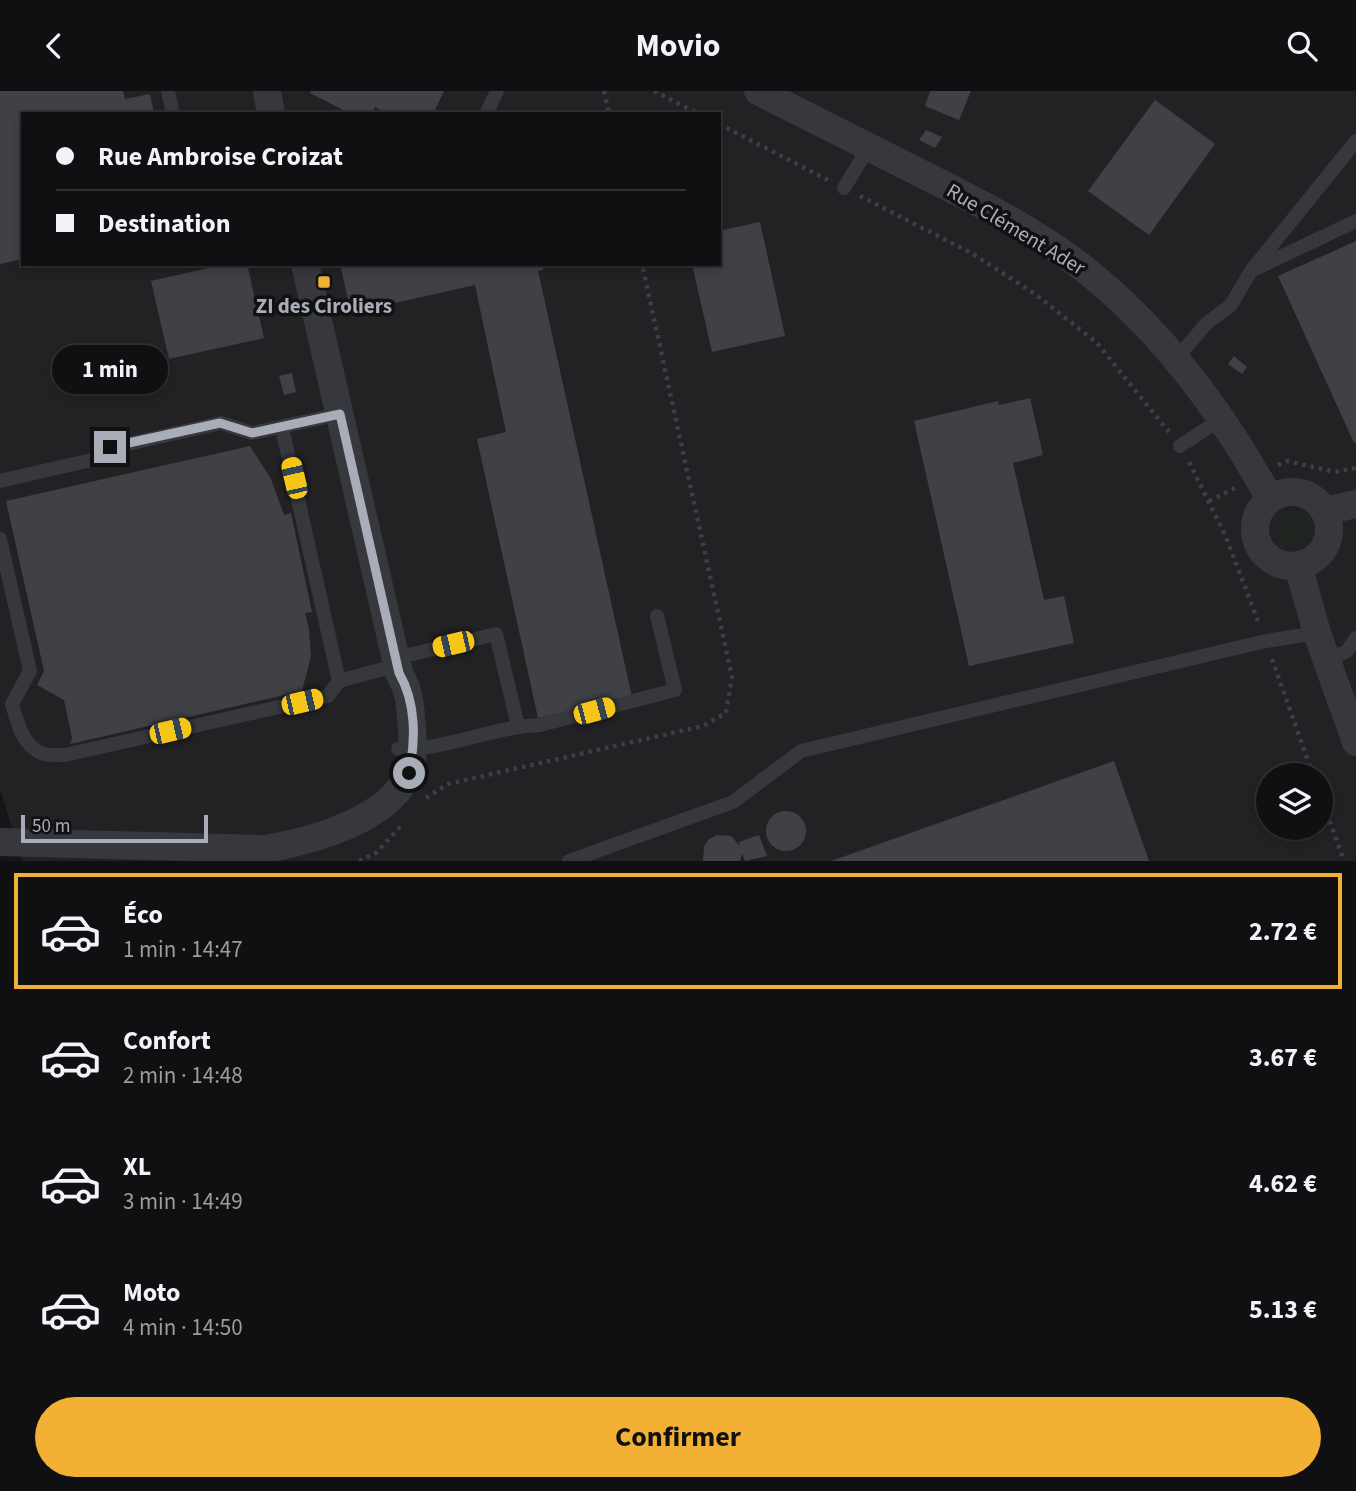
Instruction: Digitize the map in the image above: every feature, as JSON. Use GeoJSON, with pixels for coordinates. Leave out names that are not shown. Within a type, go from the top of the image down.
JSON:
{"type":"FeatureCollection","features":[{"type":"Feature","properties":{"kind":"street"},"geometry":{"type":"LineString","coordinates":[[267,91],[271,112]]}},
{"type":"Feature","properties":{"kind":"street","name":"Rue Clément Ader"},"geometry":{"type":"LineString","coordinates":[[758,91],[975,201],[1039,237],[1092,275],[1177,358],[1222,419],[1270,499]]}},
{"type":"Feature","properties":{"kind":"street"},"geometry":{"type":"LineString","coordinates":[[0,842],[265,849],[307,841],[377,810],[409,773],[406,749],[409,691],[398,665],[305,266]]}},
{"type":"Feature","properties":{"kind":"street"},"geometry":{"type":"LineString","coordinates":[[1289,492],[1300,493],[1310,496],[1325,511],[1329,534],[1319,555],[1309,562],[1286,565],[1275,562],[1258,544],[1256,520],[1261,508],[1270,499],[1289,492]]}},
{"type":"Feature","properties":{"kind":"street"},"geometry":{"type":"LineString","coordinates":[[1325,511],[1356,503]]}},
{"type":"Feature","properties":{"kind":"street"},"geometry":{"type":"LineString","coordinates":[[1298,565],[1317,633],[1356,742]]}},
{"type":"Feature","properties":{"kind":"lane"},"geometry":{"type":"LineString","coordinates":[[168,91],[173,112]]}},
{"type":"Feature","properties":{"kind":"lane"},"geometry":{"type":"LineString","coordinates":[[492,111],[497,91]]}},
{"type":"Feature","properties":{"kind":"lane"},"geometry":{"type":"LineString","coordinates":[[1177,358],[1206,324],[1231,305],[1251,271],[1356,141]]}},
{"type":"Feature","properties":{"kind":"lane"},"geometry":{"type":"LineString","coordinates":[[844,188],[869,147]]}},
{"type":"Feature","properties":{"kind":"lane"},"geometry":{"type":"LineString","coordinates":[[1251,271],[1356,221]]}},
{"type":"Feature","properties":{"kind":"lane"},"geometry":{"type":"LineString","coordinates":[[0,481],[96,459],[110,447],[220,423],[252,433],[340,414]]}},
{"type":"Feature","properties":{"kind":"lane"},"geometry":{"type":"LineString","coordinates":[[1180,446],[1222,419]]}},
{"type":"Feature","properties":{"kind":"lane"},"geometry":{"type":"LineString","coordinates":[[282,428],[339,681]]}},
{"type":"Feature","properties":{"kind":"lane"},"geometry":{"type":"LineString","coordinates":[[0,539],[30,671],[12,703],[18,727],[28,742],[42,753],[65,755],[328,696],[339,681],[496,633],[518,726]]}},
{"type":"Feature","properties":{"kind":"lane"},"geometry":{"type":"LineString","coordinates":[[406,749],[439,747],[518,726],[540,725],[675,690],[657,616]]}},
{"type":"Feature","properties":{"kind":"lane"},"geometry":{"type":"LineString","coordinates":[[569,861],[733,803],[802,751],[1266,641],[1317,633]]}},
{"type":"Feature","properties":{"kind":"lane"},"geometry":{"type":"LineString","coordinates":[[1327,661],[1347,651],[1356,638]]}},
{"type":"Feature","properties":{"kind":"path"},"geometry":{"type":"LineString","coordinates":[[604,91],[609,112]]}},
{"type":"Feature","properties":{"kind":"path"},"geometry":{"type":"LineString","coordinates":[[654,91],[695,112]]}},
{"type":"Feature","properties":{"kind":"path"},"geometry":{"type":"LineString","coordinates":[[721,125],[973,254],[1035,295],[1096,342],[1180,446],[1226,537],[1309,763]]}},
{"type":"Feature","properties":{"kind":"path"},"geometry":{"type":"LineString","coordinates":[[421,801],[448,784],[703,726],[726,713],[732,677],[642,266]]}},
{"type":"Feature","properties":{"kind":"path"},"geometry":{"type":"LineString","coordinates":[[359,861],[376,853],[402,825]]}},
{"type":"Feature","properties":{"kind":"path"},"geometry":{"type":"LineString","coordinates":[[1333,830],[1344,861]]}},
{"type":"Feature","properties":{"kind":"shaded area"},"geometry":{"type":"Polygon","coordinates":[[[0,91],[1356,91],[1356,861],[22,861],[0,789],[0,91]]]}},
{"type":"Feature","properties":{"kind":"shaded area"},"geometry":{"type":"Polygon","coordinates":[[[1294,515],[1304,519],[1308,529],[1304,539],[1294,543],[1284,539],[1280,529],[1284,519],[1294,515]]]}},
{"type":"Feature","properties":{"kind":"building"},"geometry":{"type":"Polygon","coordinates":[[[0,91],[123,91],[125,99],[150,94],[154,112],[21,112],[21,259],[0,264],[0,91]]]}},
{"type":"Feature","properties":{"kind":"building"},"geometry":{"type":"Polygon","coordinates":[[[444,91],[434,112],[384,112],[375,107],[373,112],[347,112],[310,93],[444,91]]]}},
{"type":"Feature","properties":{"kind":"building"},"geometry":{"type":"Polygon","coordinates":[[[930,91],[971,91],[959,120],[925,106],[930,91]]]}},
{"type":"Feature","properties":{"kind":"building"},"geometry":{"type":"Polygon","coordinates":[[[1155,100],[1215,144],[1149,235],[1088,191],[1155,100]]]}},
{"type":"Feature","properties":{"kind":"building"},"geometry":{"type":"Polygon","coordinates":[[[926,130],[942,137],[935,148],[919,140],[926,130]]]}},
{"type":"Feature","properties":{"kind":"building"},"geometry":{"type":"Polygon","coordinates":[[[760,222],[785,336],[712,352],[692,266],[721,266],[721,231],[760,222]]]}},
{"type":"Feature","properties":{"kind":"building"},"geometry":{"type":"Polygon","coordinates":[[[1356,241],[1356,442],[1354,443],[1278,276],[1356,241]]]}},
{"type":"Feature","properties":{"kind":"building"},"geometry":{"type":"Polygon","coordinates":[[[217,266],[247,266],[264,338],[169,359],[151,281],[217,266]]]}},
{"type":"Feature","properties":{"kind":"building"},"geometry":{"type":"Polygon","coordinates":[[[340,266],[542,266],[543,270],[538,271],[632,697],[538,718],[477,439],[506,432],[475,285],[351,313],[340,266]]]}},
{"type":"Feature","properties":{"kind":"building"},"geometry":{"type":"Polygon","coordinates":[[[1234,356],[1247,367],[1242,374],[1228,364],[1234,356]]]}},
{"type":"Feature","properties":{"kind":"building"},"geometry":{"type":"Polygon","coordinates":[[[292,373],[296,392],[284,395],[279,376],[292,373]]]}},
{"type":"Feature","properties":{"kind":"building"},"geometry":{"type":"Polygon","coordinates":[[[1030,398],[1043,455],[1013,463],[1044,600],[1064,596],[1074,643],[969,666],[914,421],[998,401],[999,405],[1030,398]]]}},
{"type":"Feature","properties":{"kind":"building"},"geometry":{"type":"Polygon","coordinates":[[[250,446],[271,479],[284,515],[291,513],[312,612],[305,613],[311,656],[302,691],[70,744],[72,738],[64,700],[37,685],[44,671],[6,501],[250,446]]]}},
{"type":"Feature","properties":{"kind":"building"},"geometry":{"type":"Polygon","coordinates":[[[1114,761],[1149,861],[831,861],[1114,761]]]}},
{"type":"Feature","properties":{"kind":"building"},"geometry":{"type":"Polygon","coordinates":[[[786,811],[800,817],[806,831],[800,845],[786,851],[772,845],[766,831],[772,817],[786,811]]]}},
{"type":"Feature","properties":{"kind":"building"},"geometry":{"type":"Polygon","coordinates":[[[717,835],[731,836],[740,846],[739,842],[759,835],[767,856],[745,861],[742,853],[740,861],[703,861],[704,846],[709,839],[717,835]]]}},
{"type":"Feature","properties":{"kind":"place","name":"ZI des Ciroliers"},"geometry":{"type":"Point","coordinates":[324,282]}},
{"type":"Feature","properties":{"kind":"route"},"geometry":{"type":"LineString","coordinates":[[110,447],[220,423],[252,433],[340,414],[399,673],[409,691],[414,749],[409,773]]}}]}
